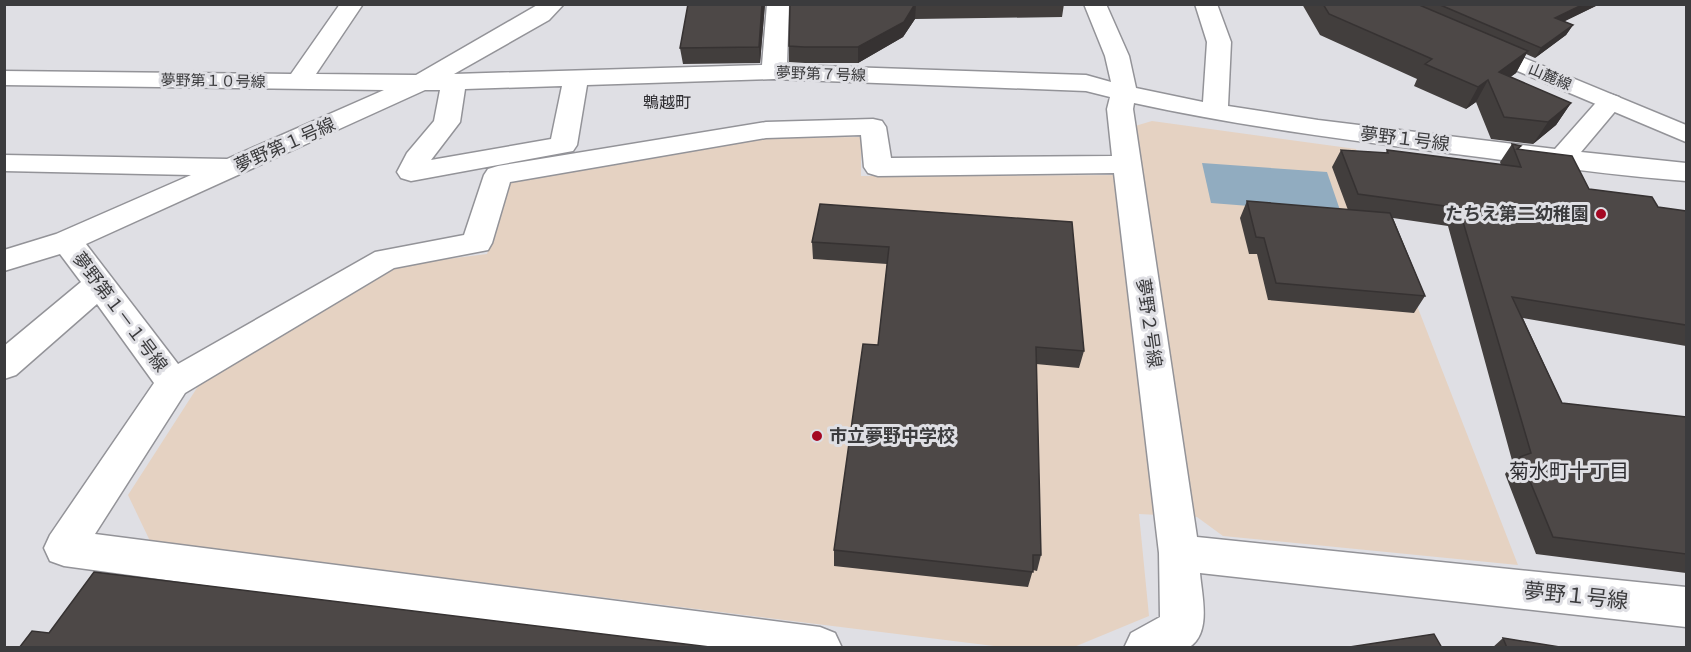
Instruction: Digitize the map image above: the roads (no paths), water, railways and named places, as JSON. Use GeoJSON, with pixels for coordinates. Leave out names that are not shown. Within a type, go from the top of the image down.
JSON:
{"type":"FeatureCollection","features":[{"type":"Feature","properties":{"kind":"street"},"geometry":{"type":"LineString","coordinates":[[298,82],[352,4]]}},
{"type":"Feature","properties":{"kind":"street","name":"夢野第１号線"},"geometry":{"type":"LineString","coordinates":[[4,261],[67,241],[421,83],[541,15],[553,4]]}},
{"type":"Feature","properties":{"kind":"street"},"geometry":{"type":"LineString","coordinates":[[774,72],[778,4]]}},
{"type":"Feature","properties":{"kind":"street"},"geometry":{"type":"LineString","coordinates":[[1095,4],[1122,71],[1125,94]]}},
{"type":"Feature","properties":{"kind":"street"},"geometry":{"type":"LineString","coordinates":[[1206,4],[1219,42],[1215,111]]}},
{"type":"Feature","properties":{"kind":"street","name":"山麓線"},"geometry":{"type":"LineString","coordinates":[[1458,37],[1686,134]]}},
{"type":"Feature","properties":{"kind":"street","name":"夢野第７号線"},"geometry":{"type":"LineString","coordinates":[[421,83],[774,72],[1086,83],[1125,94]]}},
{"type":"Feature","properties":{"kind":"street","name":"夢野第１０号線"},"geometry":{"type":"LineString","coordinates":[[4,78],[421,83]]}},
{"type":"Feature","properties":{"kind":"street"},"geometry":{"type":"LineString","coordinates":[[454,82],[447,122],[417,159],[411,172],[563,145],[576,78]]}},
{"type":"Feature","properties":{"kind":"street","name":"夢野１号線"},"geometry":{"type":"LineString","coordinates":[[1125,94],[1256,121],[1561,159],[1686,172]]}},
{"type":"Feature","properties":{"kind":"street","name":"夢野２号線"},"geometry":{"type":"LineString","coordinates":[[1125,94],[1120,109],[1179,553],[1182,628],[1146,648]]}},
{"type":"Feature","properties":{"kind":"street"},"geometry":{"type":"LineString","coordinates":[[1561,159],[1610,102]]}},
{"type":"Feature","properties":{"kind":"street"},"geometry":{"type":"LineString","coordinates":[[820,648],[64,548],[173,383],[386,259],[477,243],[498,175],[766,130],[873,127],[878,167],[1128,164]]}},
{"type":"Feature","properties":{"kind":"street"},"geometry":{"type":"LineString","coordinates":[[4,163],[236,167]]}},
{"type":"Feature","properties":{"kind":"street","name":"夢野第１－１号線"},"geometry":{"type":"LineString","coordinates":[[67,241],[173,383]]}},
{"type":"Feature","properties":{"kind":"street"},"geometry":{"type":"LineString","coordinates":[[4,366],[99,284]]}},
{"type":"Feature","properties":{"kind":"street","name":"夢野１号線"},"geometry":{"type":"LineString","coordinates":[[1179,553],[1686,608]]}},
{"type":"Feature","properties":{"kind":"water"},"geometry":{"type":"Polygon","coordinates":[[[1202,163],[1327,172],[1341,213],[1211,203],[1202,163]]]}},
{"type":"Feature","properties":{"kind":"place","name":"たちえ第二幼稚園"},"geometry":{"type":"Point","coordinates":[1601,214]}},
{"type":"Feature","properties":{"kind":"place","name":"市立夢野中学校"},"geometry":{"type":"Point","coordinates":[817,436]}},
{"type":"Feature","properties":{"kind":"district","name":"鵯越町"},"geometry":{"type":"Point","coordinates":[667,102]}},
{"type":"Feature","properties":{"kind":"district","name":"菊水町十丁目"},"geometry":{"type":"Point","coordinates":[1569,471]}}]}
